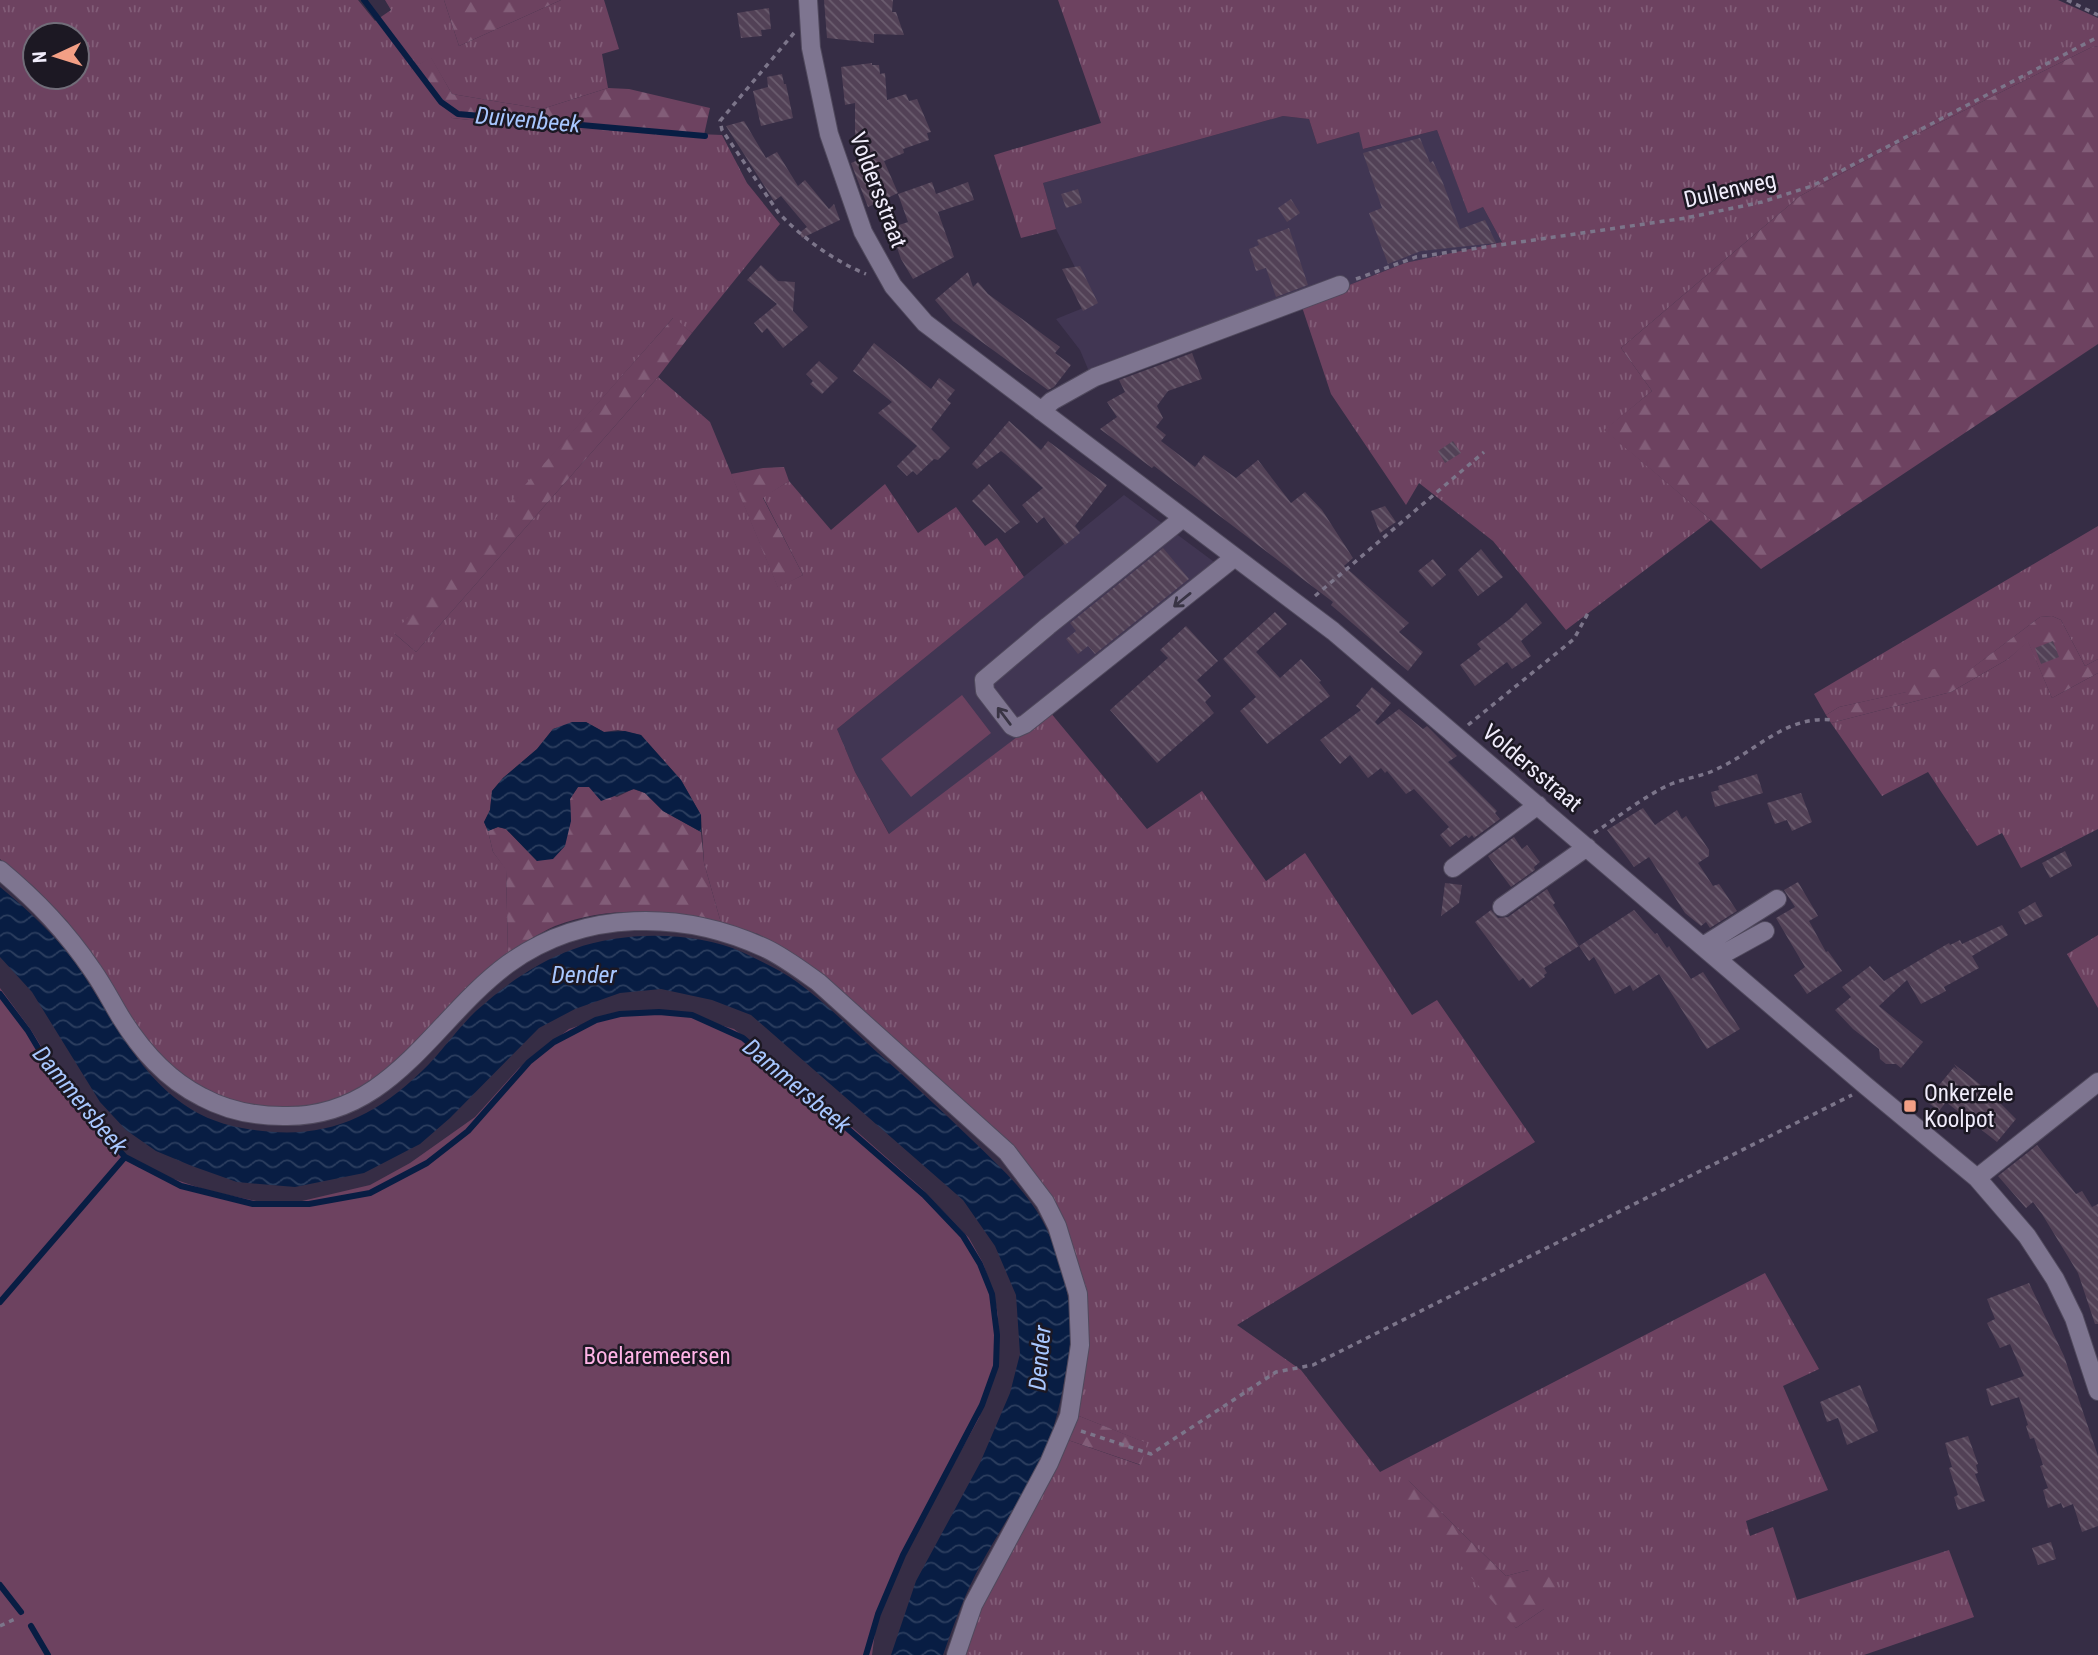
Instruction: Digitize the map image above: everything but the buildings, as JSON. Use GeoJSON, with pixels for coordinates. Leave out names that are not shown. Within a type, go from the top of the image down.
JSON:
{"type":"FeatureCollection","features":[{"type":"Feature","properties":{"kind":"street","name":"Voldersstraat"},"geometry":{"type":"LineString","coordinates":[[808,0],[811,48],[829,134],[866,239],[893,286],[925,323],[1333,631],[1977,1178],[2027,1236],[2055,1279],[2074,1318],[2098,1391]]}},
{"type":"Feature","properties":{"kind":"street"},"geometry":{"type":"LineString","coordinates":[[1041,411],[1052,401],[1095,377],[1340,285]]}},
{"type":"Feature","properties":{"kind":"street"},"geometry":{"type":"LineString","coordinates":[[1183,518],[984,680],[985,691],[1012,726],[1016,728],[1025,724],[1235,557]]}},
{"type":"Feature","properties":{"kind":"street"},"geometry":{"type":"LineString","coordinates":[[1488,830],[1532,800]]}},
{"type":"Feature","properties":{"kind":"street"},"geometry":{"type":"LineString","coordinates":[[1453,868],[1532,800]]}},
{"type":"Feature","properties":{"kind":"street"},"geometry":{"type":"LineString","coordinates":[[1502,907],[1584,844]]}},
{"type":"Feature","properties":{"kind":"street"},"geometry":{"type":"LineString","coordinates":[[0,870],[31,896],[62,928],[95,973],[121,1018],[157,1066],[201,1097],[230,1110],[261,1116],[297,1116],[326,1112],[377,1089],[422,1050],[483,986],[509,964],[540,945],[608,922],[646,920],[691,924],[727,932],[786,959],[818,982],[1007,1152],[1045,1202],[1064,1244],[1078,1294],[1081,1327],[1079,1358],[1065,1426],[1049,1463],[973,1605],[956,1655]]}},
{"type":"Feature","properties":{"kind":"street"},"geometry":{"type":"LineString","coordinates":[[1709,952],[1777,899]]}},
{"type":"Feature","properties":{"kind":"street"},"geometry":{"type":"LineString","coordinates":[[1709,952],[1765,931]]}},
{"type":"Feature","properties":{"kind":"street"},"geometry":{"type":"LineString","coordinates":[[1977,1178],[2098,1082]]}},
{"type":"Feature","properties":{"kind":"path"},"geometry":{"type":"LineString","coordinates":[[2067,0],[2098,15]]}},
{"type":"Feature","properties":{"kind":"path"},"geometry":{"type":"LineString","coordinates":[[809,23],[789,36],[720,121],[727,138],[789,223],[845,265],[893,286]]}},
{"type":"Feature","properties":{"kind":"path","name":"Dullenweg"},"geometry":{"type":"LineString","coordinates":[[1340,285],[1416,257],[1699,216],[1799,191],[2098,37]]}},
{"type":"Feature","properties":{"kind":"path"},"geometry":{"type":"LineString","coordinates":[[1302,607],[1484,453]]}},
{"type":"Feature","properties":{"kind":"path"},"geometry":{"type":"LineString","coordinates":[[1455,735],[1574,639],[1588,613]]}},
{"type":"Feature","properties":{"kind":"path"},"geometry":{"type":"LineString","coordinates":[[1584,844],[1670,784],[1717,769],[1802,721],[1833,720]]}},
{"type":"Feature","properties":{"kind":"path"},"geometry":{"type":"LineString","coordinates":[[1065,1426],[1151,1454],[1276,1372],[1313,1366],[1845,1100],[1866,1086]]}},
{"type":"Feature","properties":{"kind":"path"},"geometry":{"type":"LineString","coordinates":[[0,1626],[15,1619]]}},
{"type":"Feature","properties":{"kind":"shaded area"},"geometry":{"type":"Polygon","coordinates":[[[1283,116],[1309,119],[1317,144],[1359,132],[1364,149],[1437,130],[1468,212],[1483,207],[1502,242],[1405,263],[1093,381],[1080,350],[1056,319],[1093,304],[1056,229],[1043,183],[1283,116]]]}},
{"type":"Feature","properties":{"kind":"shaded area"},"geometry":{"type":"Polygon","coordinates":[[[1124,495],[1225,570],[1050,712],[890,835],[855,772],[837,729],[1124,495]]]}},
{"type":"Feature","properties":{"kind":"green space"},"geometry":{"type":"Polygon","coordinates":[[[0,0],[358,0],[375,21],[391,10],[385,0],[444,0],[459,46],[561,0],[604,0],[619,49],[602,54],[608,88],[542,109],[452,94],[431,58],[411,69],[452,118],[532,127],[722,135],[747,183],[780,224],[692,333],[673,318],[395,634],[416,652],[658,377],[710,422],[778,587],[803,575],[763,497],[789,481],[831,530],[885,484],[918,533],[956,507],[985,546],[997,538],[1024,577],[837,729],[855,772],[889,834],[1050,712],[1147,829],[1202,791],[1266,881],[1305,853],[1412,1015],[1437,1000],[1535,1142],[1237,1325],[1301,1370],[1380,1472],[1765,1273],[1819,1369],[1783,1386],[1828,1490],[1746,1521],[1750,1536],[1773,1527],[1797,1600],[1949,1550],[1974,1617],[1864,1655],[959,1655],[1065,1439],[1140,1465],[1146,1443],[1074,1414],[1085,1357],[1048,1194],[782,948],[758,934],[721,923],[704,863],[701,815],[681,780],[641,735],[618,730],[604,732],[586,722],[553,729],[537,749],[492,791],[490,810],[484,822],[493,852],[506,869],[508,953],[373,1083],[335,1101],[294,1110],[246,1105],[203,1090],[183,1078],[143,1039],[89,951],[67,921],[33,886],[0,859],[0,0]],[[1408,1480],[1516,1628],[1544,1609],[1529,1570],[1506,1576],[1408,1480]]]}},
{"type":"Feature","properties":{"kind":"green space"},"geometry":{"type":"Polygon","coordinates":[[[444,0],[561,0],[459,46],[444,0]]]}},
{"type":"Feature","properties":{"kind":"green space"},"geometry":{"type":"Polygon","coordinates":[[[1058,0],[2058,0],[2098,18],[2098,47],[2094,46],[1887,149],[1800,196],[1621,348],[1652,391],[1605,430],[1711,520],[1566,630],[1493,541],[1419,483],[1406,505],[1331,394],[1301,304],[1405,263],[1502,242],[1483,207],[1468,213],[1437,130],[1363,149],[1359,132],[1317,144],[1309,119],[1283,116],[1043,183],[1056,229],[1021,238],[994,155],[1101,123],[1058,0]]]}},
{"type":"Feature","properties":{"kind":"green space"},"geometry":{"type":"Polygon","coordinates":[[[2094,46],[2098,47],[2098,344],[1761,569],[1711,520],[1604,430],[1652,391],[1621,348],[1800,196],[1887,149],[2094,46]]]}},
{"type":"Feature","properties":{"kind":"green space"},"geometry":{"type":"Polygon","coordinates":[[[431,57],[452,94],[542,109],[608,88],[629,89],[710,108],[704,135],[532,127],[452,118],[434,105],[411,69],[431,57]]]}},
{"type":"Feature","properties":{"kind":"green space"},"geometry":{"type":"Polygon","coordinates":[[[674,317],[692,333],[658,377],[416,652],[394,633],[674,317]]]}},
{"type":"Feature","properties":{"kind":"green space"},"geometry":{"type":"Polygon","coordinates":[[[784,467],[789,481],[763,498],[803,575],[778,588],[731,474],[784,467]]]}},
{"type":"Feature","properties":{"kind":"green space"},"geometry":{"type":"Polygon","coordinates":[[[2098,526],[2098,659],[2085,666],[2061,620],[2052,616],[2040,617],[1967,672],[1907,692],[1839,707],[1826,715],[1814,694],[2098,526]]]}},
{"type":"Feature","properties":{"kind":"green space"},"geometry":{"type":"Polygon","coordinates":[[[2052,616],[2061,620],[2085,666],[2098,659],[2098,673],[2052,698],[2028,642],[2008,659],[1951,692],[1831,723],[1826,715],[1839,707],[1906,692],[1921,672],[1960,663],[1968,671],[2040,617],[2052,616]]]}},
{"type":"Feature","properties":{"kind":"green space"},"geometry":{"type":"Polygon","coordinates":[[[2028,641],[2052,698],[2098,673],[2098,829],[2021,868],[2002,833],[1977,846],[1928,772],[1882,796],[1831,723],[1951,692],[2008,659],[2028,641]]]}},
{"type":"Feature","properties":{"kind":"green space"},"geometry":{"type":"Polygon","coordinates":[[[962,695],[991,733],[911,797],[881,759],[962,695]]]}},
{"type":"Feature","properties":{"kind":"green space"},"geometry":{"type":"Polygon","coordinates":[[[578,787],[589,787],[617,797],[633,789],[645,793],[663,811],[701,832],[704,863],[721,923],[680,915],[617,912],[576,919],[555,926],[508,953],[506,870],[493,852],[488,831],[498,827],[506,829],[537,861],[571,821],[570,799],[578,787]]]}},
{"type":"Feature","properties":{"kind":"green space"},"geometry":{"type":"Polygon","coordinates":[[[2098,935],[2098,1008],[2067,954],[2098,935]]]}},
{"type":"Feature","properties":{"kind":"green space","name":"Boelaremeersen"},"geometry":{"type":"Polygon","coordinates":[[[0,988],[31,1030],[79,1107],[119,1154],[138,1167],[209,1191],[256,1201],[302,1201],[370,1185],[410,1163],[475,1117],[519,1068],[569,1029],[610,1015],[667,1010],[734,1029],[795,1077],[921,1188],[969,1238],[983,1263],[994,1295],[998,1315],[999,1353],[979,1418],[901,1560],[876,1625],[872,1655],[0,1655],[0,988]]]}},
{"type":"Feature","properties":{"kind":"green space"},"geometry":{"type":"Polygon","coordinates":[[[1074,1414],[1147,1443],[1141,1465],[1065,1439],[1074,1414]]]}},
{"type":"Feature","properties":{"kind":"green space"},"geometry":{"type":"Polygon","coordinates":[[[1408,1480],[1506,1576],[1529,1570],[1549,1572],[1559,1591],[1544,1609],[1516,1628],[1394,1490],[1408,1480]]]}},
{"type":"Feature","properties":{"kind":"water"},"geometry":{"type":"Polygon","coordinates":[[[572,722],[586,722],[604,732],[625,731],[641,735],[681,780],[701,815],[701,832],[663,811],[645,793],[634,789],[601,801],[589,787],[578,787],[570,799],[571,821],[565,846],[553,859],[537,861],[506,829],[498,827],[488,831],[484,822],[490,810],[492,791],[537,749],[553,729],[572,722]]]}},
{"type":"Feature","properties":{"kind":"water","name":"Dender"},"geometry":{"type":"Polygon","coordinates":[[[0,887],[68,953],[125,1041],[142,1065],[162,1086],[185,1105],[211,1119],[269,1132],[318,1130],[361,1116],[382,1104],[422,1071],[469,1018],[498,992],[547,961],[593,943],[658,936],[702,940],[742,952],[808,990],[937,1106],[1018,1187],[1035,1208],[1047,1231],[1057,1254],[1069,1302],[1070,1345],[1063,1389],[1047,1446],[975,1575],[943,1655],[891,1655],[916,1581],[980,1463],[1010,1393],[1020,1354],[1016,1295],[995,1246],[963,1200],[751,1015],[712,1000],[661,989],[620,993],[575,1009],[539,1028],[450,1118],[420,1144],[364,1173],[295,1187],[237,1182],[156,1151],[126,1130],[100,1102],[32,992],[0,957],[0,887]]]}},
{"type":"Feature","properties":{"kind":"waterway","name":"Duivenbeek"},"geometry":{"type":"LineString","coordinates":[[364,0],[441,102],[458,114],[705,136]]}},
{"type":"Feature","properties":{"kind":"waterway","name":"Dammersbeek"},"geometry":{"type":"LineString","coordinates":[[0,994],[28,1031],[56,1078],[125,1157],[181,1186],[253,1204],[309,1204],[370,1193],[427,1163],[468,1131],[529,1062],[554,1042],[596,1020],[620,1014],[659,1012],[692,1015],[743,1038],[924,1195],[963,1236],[980,1264],[992,1294],[997,1335],[996,1366],[982,1405],[903,1555],[878,1614],[866,1655]]}},
{"type":"Feature","properties":{"kind":"waterway"},"geometry":{"type":"LineString","coordinates":[[0,1302],[125,1157]]}},
{"type":"Feature","properties":{"kind":"waterway"},"geometry":{"type":"LineString","coordinates":[[0,1585],[21,1612]]}},
{"type":"Feature","properties":{"kind":"waterway"},"geometry":{"type":"LineString","coordinates":[[31,1626],[48,1655]]}},
{"type":"Feature","properties":{"kind":"place","name":"Onkerzele Koolpot"},"geometry":{"type":"Point","coordinates":[1910,1106]}}]}
